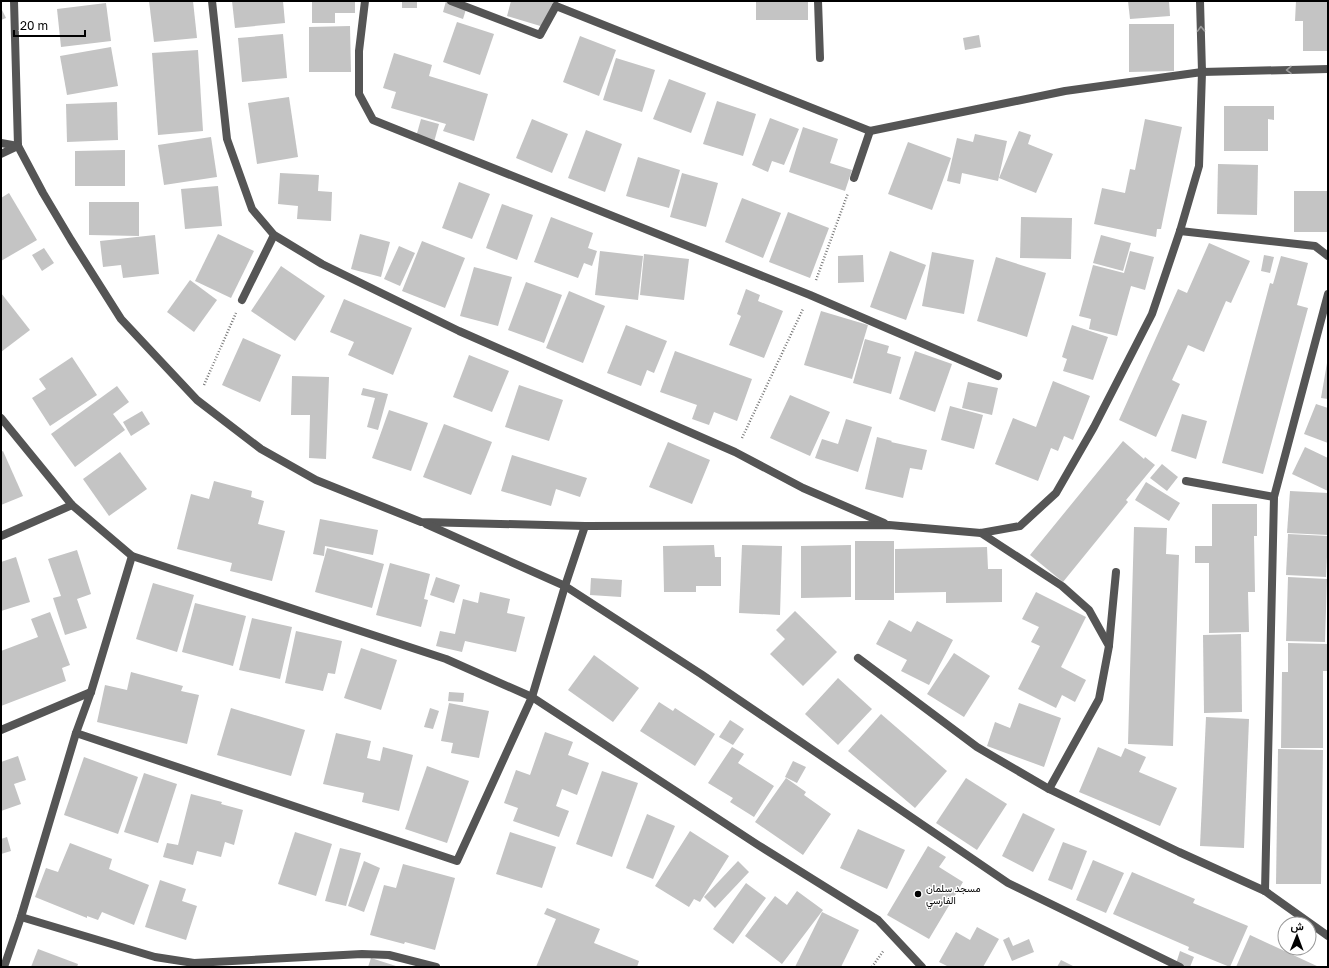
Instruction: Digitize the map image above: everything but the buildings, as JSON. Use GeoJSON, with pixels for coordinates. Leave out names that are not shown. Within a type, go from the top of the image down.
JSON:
{"type":"FeatureCollection","features":[{"type":"Feature","properties":{"kind":"street"},"geometry":{"type":"LineString","coordinates":[[14,1],[18,146],[51,206],[121,319],[197,400],[260,449],[316,480],[421,522],[565,586],[701,674],[1008,882],[1180,967]]}},
{"type":"Feature","properties":{"kind":"street"},"geometry":{"type":"LineString","coordinates":[[212,1],[227,139],[252,210],[274,235],[322,264],[459,331],[735,452],[803,488],[889,525]]}},
{"type":"Feature","properties":{"kind":"street"},"geometry":{"type":"LineString","coordinates":[[365,1],[359,51],[359,94],[373,120],[810,295],[998,376]]}},
{"type":"Feature","properties":{"kind":"street"},"geometry":{"type":"LineString","coordinates":[[451,1],[540,35],[556,6],[870,131],[1065,91],[1202,72],[1328,69]]}},
{"type":"Feature","properties":{"kind":"street"},"geometry":{"type":"LineString","coordinates":[[818,1],[820,58]]}},
{"type":"Feature","properties":{"kind":"street"},"geometry":{"type":"LineString","coordinates":[[421,522],[585,526],[889,525],[981,533],[1020,526],[1056,493],[1094,427],[1152,314],[1180,231],[1199,166],[1202,72],[1200,1]]}},
{"type":"Feature","properties":{"kind":"street"},"geometry":{"type":"LineString","coordinates":[[854,178],[870,131]]}},
{"type":"Feature","properties":{"kind":"street"},"geometry":{"type":"LineString","coordinates":[[1,143],[18,146]]}},
{"type":"Feature","properties":{"kind":"street"},"geometry":{"type":"LineString","coordinates":[[1,154],[18,146]]}},
{"type":"Feature","properties":{"kind":"street"},"geometry":{"type":"LineString","coordinates":[[1180,231],[1316,246],[1328,256]]}},
{"type":"Feature","properties":{"kind":"street"},"geometry":{"type":"LineString","coordinates":[[242,300],[274,235]]}},
{"type":"Feature","properties":{"kind":"street"},"geometry":{"type":"LineString","coordinates":[[1265,891],[1274,497],[1328,294]]}},
{"type":"Feature","properties":{"kind":"street"},"geometry":{"type":"LineString","coordinates":[[1,418],[72,505],[132,556],[446,659],[532,697],[758,845],[878,920],[922,967]]}},
{"type":"Feature","properties":{"kind":"street"},"geometry":{"type":"LineString","coordinates":[[1186,481],[1274,497]]}},
{"type":"Feature","properties":{"kind":"street"},"geometry":{"type":"LineString","coordinates":[[1,536],[72,505]]}},
{"type":"Feature","properties":{"kind":"street"},"geometry":{"type":"LineString","coordinates":[[76,733],[456,861],[532,697],[565,586],[585,526]]}},
{"type":"Feature","properties":{"kind":"street"},"geometry":{"type":"LineString","coordinates":[[981,533],[1062,586],[1089,610],[1109,646]]}},
{"type":"Feature","properties":{"kind":"street"},"geometry":{"type":"LineString","coordinates":[[4,967],[21,917],[76,733],[91,692],[132,556]]}},
{"type":"Feature","properties":{"kind":"street"},"geometry":{"type":"LineString","coordinates":[[1049,789],[1099,699],[1109,646],[1116,572]]}},
{"type":"Feature","properties":{"kind":"street"},"geometry":{"type":"LineString","coordinates":[[858,658],[977,747],[1049,789],[1179,852],[1265,891],[1328,936]]}},
{"type":"Feature","properties":{"kind":"street"},"geometry":{"type":"LineString","coordinates":[[1,730],[91,692]]}},
{"type":"Feature","properties":{"kind":"street"},"geometry":{"type":"LineString","coordinates":[[21,917],[155,957],[194,964],[362,954],[389,955],[436,967]]}},
{"type":"Feature","properties":{"kind":"path"},"geometry":{"type":"LineString","coordinates":[[735,452],[810,295],[854,178]]}},
{"type":"Feature","properties":{"kind":"path"},"geometry":{"type":"LineString","coordinates":[[197,400],[242,300]]}},
{"type":"Feature","properties":{"kind":"path"},"geometry":{"type":"LineString","coordinates":[[872,967],[894,937]]}},
{"type":"Feature","properties":{"kind":"place","name":"مسجد سلمان الفارسي"},"geometry":{"type":"Point","coordinates":[918,894]}}]}
